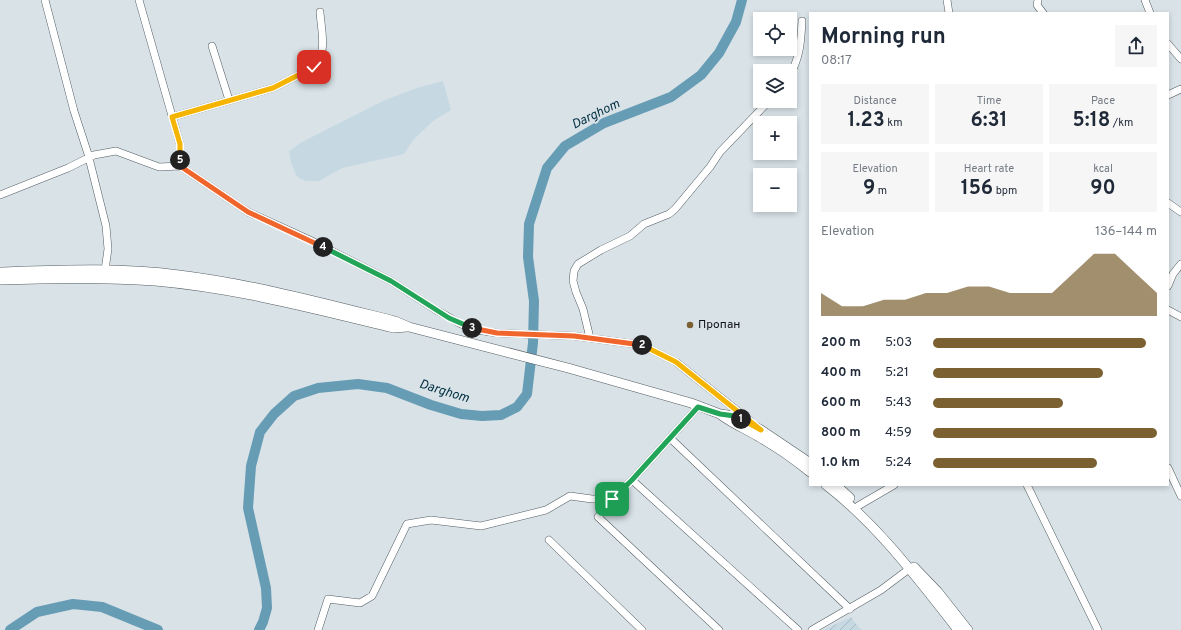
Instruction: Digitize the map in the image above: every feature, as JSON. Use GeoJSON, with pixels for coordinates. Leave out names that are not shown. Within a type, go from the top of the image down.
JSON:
{"type":"FeatureCollection","features":[{"type":"Feature","properties":{"kind":"main road"},"geometry":{"type":"LineString","coordinates":[[0,272],[104,270],[178,274],[242,284],[395,321],[409,327],[501,352],[568,368],[691,403],[698,407],[720,414],[735,416],[761,430],[809,462]]}},
{"type":"Feature","properties":{"kind":"main road"},"geometry":{"type":"LineString","coordinates":[[0,280],[95,278],[155,281],[207,288],[294,304],[394,328],[409,327]]}},
{"type":"Feature","properties":{"kind":"main road"},"geometry":{"type":"LineString","coordinates":[[720,414],[731,423],[775,446],[809,471]]}},
{"type":"Feature","properties":{"kind":"main road"},"geometry":{"type":"LineString","coordinates":[[827,486],[857,511],[909,569],[958,630]]}},
{"type":"Feature","properties":{"kind":"main road"},"geometry":{"type":"LineString","coordinates":[[837,486],[858,506],[938,592],[968,630]]}},
{"type":"Feature","properties":{"kind":"street"},"geometry":{"type":"LineString","coordinates":[[46,0],[74,111],[88,154],[88,159],[106,226],[108,248],[104,270]]}},
{"type":"Feature","properties":{"kind":"street"},"geometry":{"type":"LineString","coordinates":[[139,0],[180,144],[180,166]]}},
{"type":"Feature","properties":{"kind":"street"},"geometry":{"type":"LineString","coordinates":[[947,0],[949,12]]}},
{"type":"Feature","properties":{"kind":"street"},"geometry":{"type":"LineString","coordinates":[[1038,0],[1037,5],[1042,12]]}},
{"type":"Feature","properties":{"kind":"street"},"geometry":{"type":"LineString","coordinates":[[1146,0],[1150,12]]}},
{"type":"Feature","properties":{"kind":"street"},"geometry":{"type":"LineString","coordinates":[[172,117],[273,88],[314,67],[319,62],[322,44],[320,12]]}},
{"type":"Feature","properties":{"kind":"street"},"geometry":{"type":"LineString","coordinates":[[795,64],[798,58],[801,41],[802,21]]}},
{"type":"Feature","properties":{"kind":"street"},"geometry":{"type":"LineString","coordinates":[[1169,45],[1181,59]]}},
{"type":"Feature","properties":{"kind":"street"},"geometry":{"type":"LineString","coordinates":[[212,46],[229,100]]}},
{"type":"Feature","properties":{"kind":"street"},"geometry":{"type":"LineString","coordinates":[[1169,94],[1181,89]]}},
{"type":"Feature","properties":{"kind":"street"},"geometry":{"type":"LineString","coordinates":[[590,338],[583,308],[573,281],[574,271],[578,264],[601,250],[630,236],[644,224],[669,214],[675,209],[710,167],[720,152],[762,108]]}},
{"type":"Feature","properties":{"kind":"street"},"geometry":{"type":"LineString","coordinates":[[0,195],[88,159],[94,155],[116,151],[159,167],[180,166],[248,212],[314,242],[391,281],[461,324],[477,330],[497,333],[574,336],[642,345],[676,362],[761,430]]}},
{"type":"Feature","properties":{"kind":"street"},"geometry":{"type":"LineString","coordinates":[[1169,204],[1181,212]]}},
{"type":"Feature","properties":{"kind":"street"},"geometry":{"type":"LineString","coordinates":[[1171,272],[1181,264]]}},
{"type":"Feature","properties":{"kind":"street"},"geometry":{"type":"LineString","coordinates":[[1169,311],[1181,317]]}},
{"type":"Feature","properties":{"kind":"street"},"geometry":{"type":"LineString","coordinates":[[698,407],[632,480],[612,499],[598,517],[719,630]]}},
{"type":"Feature","properties":{"kind":"street"},"geometry":{"type":"LineString","coordinates":[[670,438],[850,609]]}},
{"type":"Feature","properties":{"kind":"street"},"geometry":{"type":"LineString","coordinates":[[1169,470],[1181,496]]}},
{"type":"Feature","properties":{"kind":"street"},"geometry":{"type":"LineString","coordinates":[[632,480],[798,630]]}},
{"type":"Feature","properties":{"kind":"street"},"geometry":{"type":"LineString","coordinates":[[858,506],[892,486]]}},
{"type":"Feature","properties":{"kind":"street"},"geometry":{"type":"LineString","coordinates":[[1027,486],[1098,630]]}},
{"type":"Feature","properties":{"kind":"street"},"geometry":{"type":"LineString","coordinates":[[318,630],[328,599],[360,603],[372,596],[407,524],[430,520],[481,526],[546,510],[570,496],[592,499],[612,499]]}},
{"type":"Feature","properties":{"kind":"street"},"geometry":{"type":"LineString","coordinates":[[549,540],[642,630]]}},
{"type":"Feature","properties":{"kind":"street"},"geometry":{"type":"LineString","coordinates":[[812,630],[881,590],[909,569]]}},
{"type":"Feature","properties":{"kind":"shaded area"},"geometry":{"type":"Polygon","coordinates":[[[443,81],[451,110],[433,121],[413,140],[404,154],[342,168],[319,181],[306,181],[296,175],[289,151],[302,142],[385,100],[417,88],[443,81]]]}},
{"type":"Feature","properties":{"kind":"shaded area"},"geometry":{"type":"Polygon","coordinates":[[[851,617],[861,630],[823,630],[851,617]]]}},
{"type":"Feature","properties":{"kind":"waterway","name":"Darghоm"},"geometry":{"type":"LineString","coordinates":[[259,630],[267,608],[266,588],[248,508],[251,466],[260,432],[274,414],[294,396],[318,388],[358,384],[387,388],[431,405],[461,414],[482,416],[501,415],[517,407],[527,394],[533,343],[534,301],[528,257],[529,224],[547,168],[565,146],[604,123],[671,97],[701,75],[719,53],[736,22],[742,0]]}},
{"type":"Feature","properties":{"kind":"waterway","name":"Darghоm"},"geometry":{"type":"LineString","coordinates":[[10,630],[37,612],[73,604],[102,607],[158,630]]}},
{"type":"Feature","properties":{"kind":"place","name":"Пропан"},"geometry":{"type":"Point","coordinates":[690,325]}},
{"type":"Feature","properties":{"kind":"route"},"geometry":{"type":"LineString","coordinates":[[314,67],[273,88],[172,117],[180,144],[180,166],[248,212],[314,242],[391,281],[461,324],[477,330],[497,333],[574,336],[633,343],[658,352],[676,362],[761,430],[735,416],[720,414],[698,407],[632,480],[612,499]]}}]}
